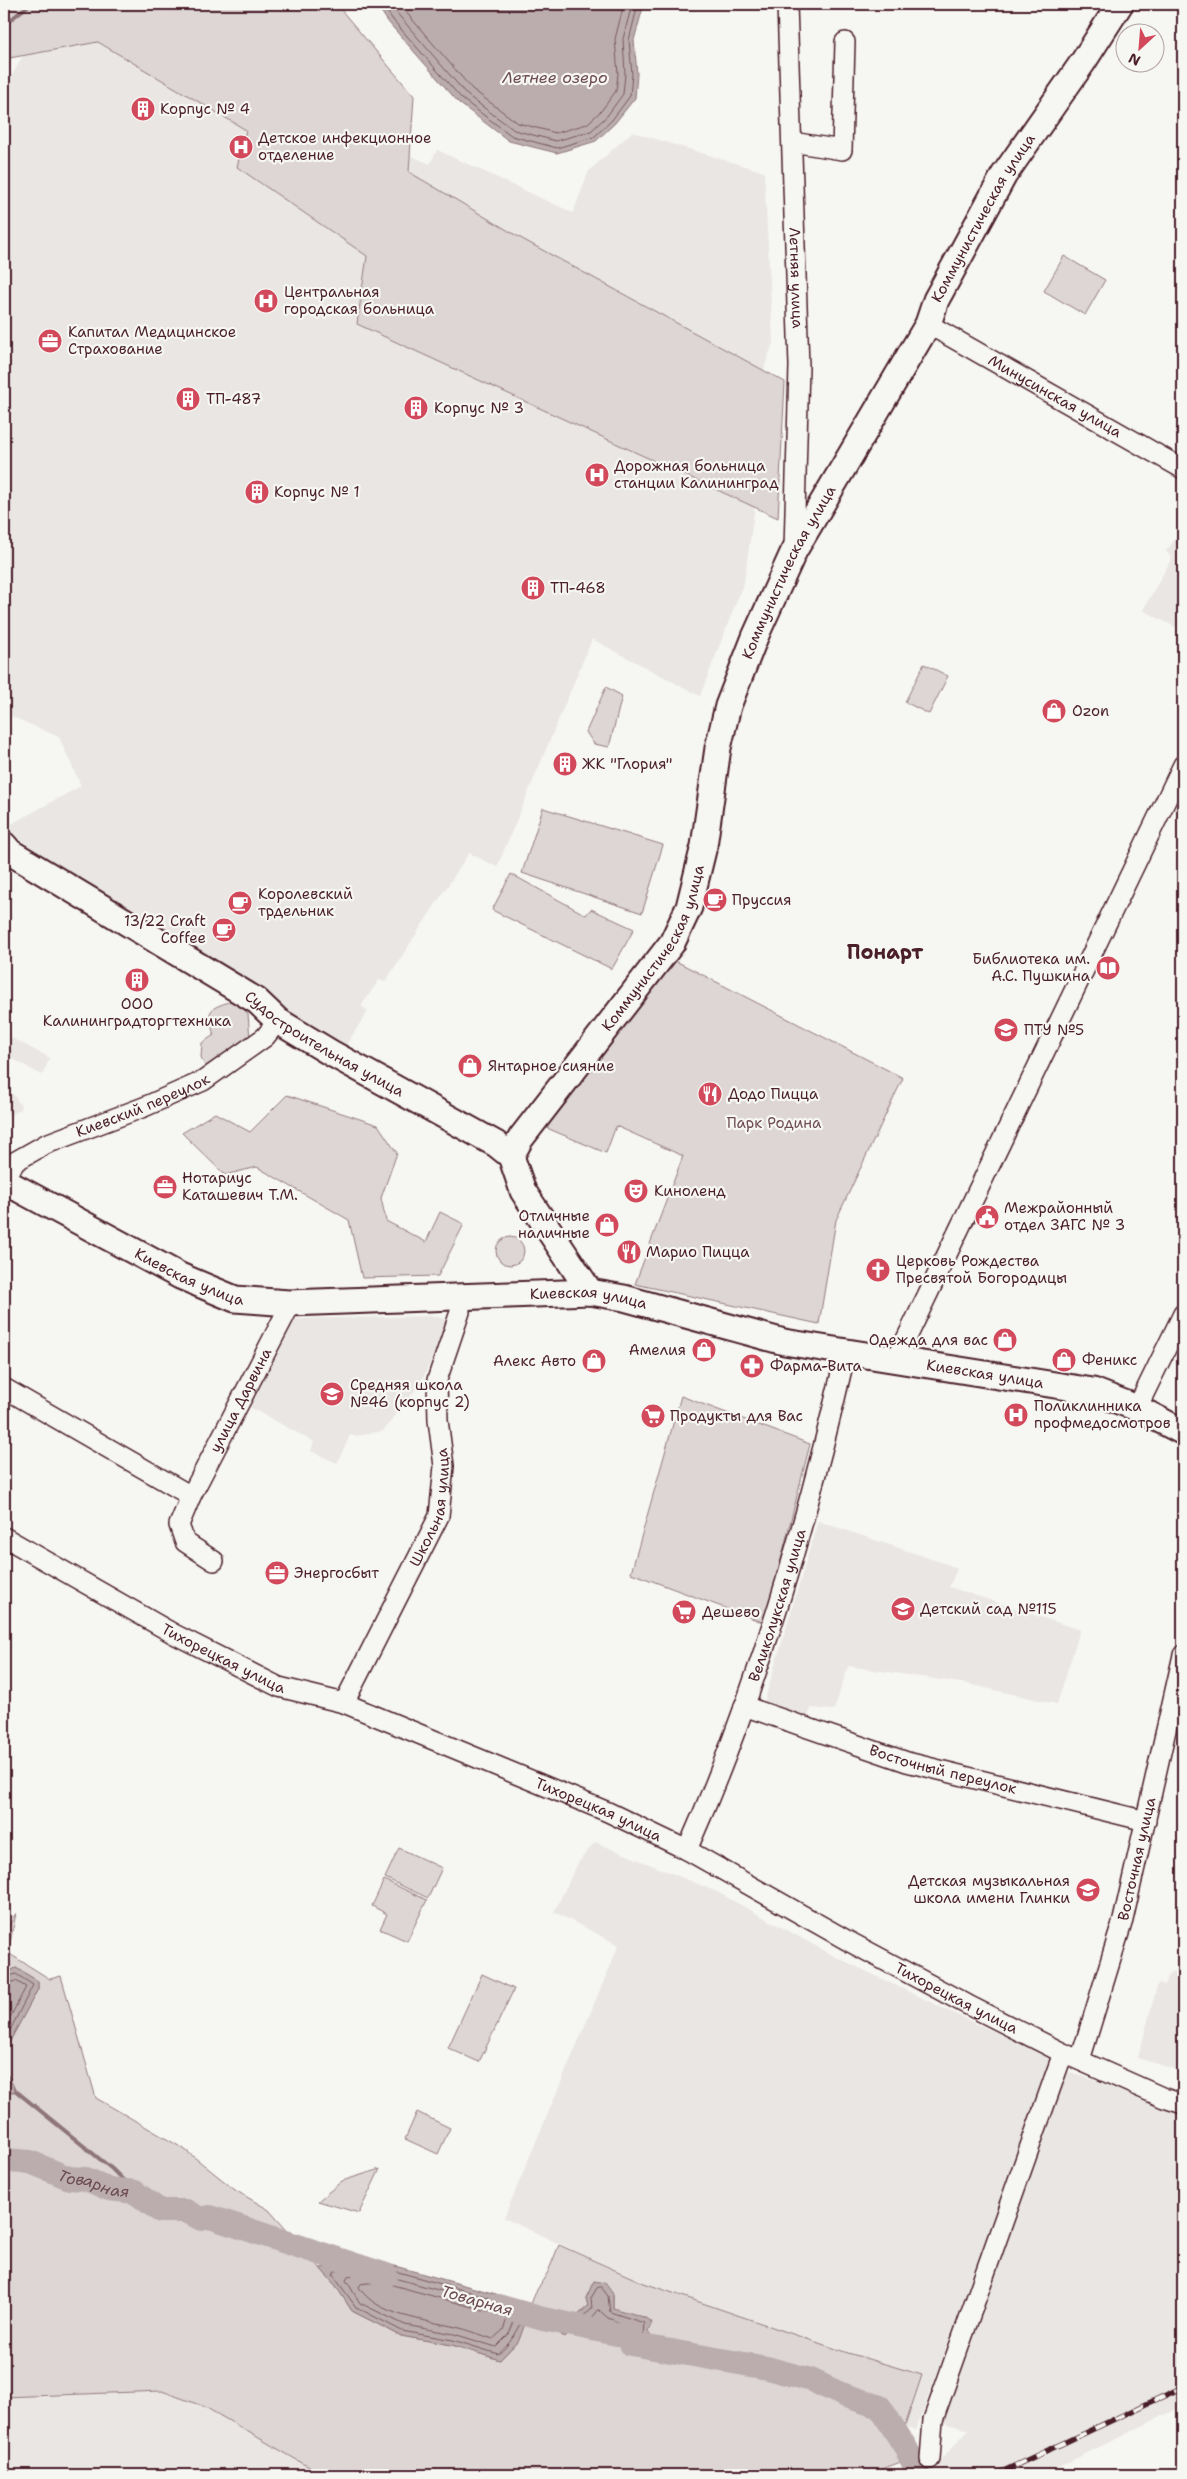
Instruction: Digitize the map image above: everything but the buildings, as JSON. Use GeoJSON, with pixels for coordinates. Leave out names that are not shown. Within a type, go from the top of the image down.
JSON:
{"type":"FeatureCollection","features":[{"type":"Feature","properties":{"kind":"main road","name":"Коммунистическая улица"},"geometry":{"type":"LineString","coordinates":[[511,1156],[521,1138],[672,943],[689,906],[704,846],[718,748],[728,706],[755,637],[794,551],[928,324],[936,300],[1004,175],[1083,62],[1120,4]]}},
{"type":"Feature","properties":{"kind":"main road","name":"Судостроительная улица"},"geometry":{"type":"LineString","coordinates":[[4,845],[10,852],[257,1002],[278,1021],[339,1058],[496,1144],[511,1156]]}},
{"type":"Feature","properties":{"kind":"main road"},"geometry":{"type":"LineString","coordinates":[[511,1156],[523,1190],[590,1292]]}},
{"type":"Feature","properties":{"kind":"main road","name":"Киевская улица"},"geometry":{"type":"LineString","coordinates":[[4,1180],[180,1276],[221,1294],[247,1301],[289,1303],[590,1292],[632,1301],[784,1342],[1093,1391],[1137,1408],[1183,1432]]}},
{"type":"Feature","properties":{"kind":"street","name":"Летняя улица"},"geometry":{"type":"LineString","coordinates":[[787,4],[799,366],[794,551]]}},
{"type":"Feature","properties":{"kind":"street"},"geometry":{"type":"LineString","coordinates":[[792,142],[842,150],[845,42]]}},
{"type":"Feature","properties":{"kind":"street","name":"Минусинская улица"},"geometry":{"type":"LineString","coordinates":[[928,324],[1183,469]]}},
{"type":"Feature","properties":{"kind":"street"},"geometry":{"type":"LineString","coordinates":[[896,1360],[1183,765]]}},
{"type":"Feature","properties":{"kind":"street","name":"Киевский переулок"},"geometry":{"type":"LineString","coordinates":[[4,1180],[16,1161],[46,1144],[144,1107],[203,1081],[265,1037],[278,1021]]}},
{"type":"Feature","properties":{"kind":"street","name":"Школьная улица"},"geometry":{"type":"LineString","coordinates":[[344,1703],[439,1516],[444,1466],[438,1420],[436,1380],[460,1312],[460,1297]]}},
{"type":"Feature","properties":{"kind":"street","name":"улица Дарвина"},"geometry":{"type":"LineString","coordinates":[[214,1561],[185,1542],[180,1525],[191,1496],[285,1315],[289,1303]]}},
{"type":"Feature","properties":{"kind":"street"},"geometry":{"type":"LineString","coordinates":[[1137,1408],[1183,1314]]}},
{"type":"Feature","properties":{"kind":"street","name":"Великолукская улица"},"geometry":{"type":"LineString","coordinates":[[687,1850],[764,1653],[805,1513],[846,1352]]}},
{"type":"Feature","properties":{"kind":"street"},"geometry":{"type":"LineString","coordinates":[[4,1388],[191,1496]]}},
{"type":"Feature","properties":{"kind":"street","name":"Тихорецкая улица"},"geometry":{"type":"LineString","coordinates":[[4,1537],[174,1634],[279,1687],[344,1703],[558,1790],[687,1850],[850,1942],[1063,2053],[1164,2098],[1183,2104]]}},
{"type":"Feature","properties":{"kind":"street","name":"Восточная улица"},"geometry":{"type":"LineString","coordinates":[[1080,2060],[1123,1920],[1183,1655]]}},
{"type":"Feature","properties":{"kind":"street","name":"Восточный переулок"},"geometry":{"type":"LineString","coordinates":[[744,1706],[907,1762],[1146,1821]]}},
{"type":"Feature","properties":{"kind":"street"},"geometry":{"type":"LineString","coordinates":[[930,2459],[933,2420],[1063,2053]]}},
{"type":"Feature","properties":{"kind":"shaded area"},"geometry":{"type":"Polygon","coordinates":[[[52,4],[430,164],[437,150],[573,213],[589,171],[632,132],[764,172],[773,343],[765,365],[763,382],[772,386],[744,582],[700,696],[592,639],[497,867],[469,853],[385,982],[379,980],[361,1006],[368,1011],[346,1045],[68,878],[6,827],[81,786],[59,737],[4,713],[4,76],[10,79],[52,4]],[[526,578],[521,590],[539,599],[545,587],[526,578]]]}},
{"type":"Feature","properties":{"kind":"shaded area"},"geometry":{"type":"Polygon","coordinates":[[[1183,529],[1183,631],[1143,610],[1172,558],[1166,551],[1183,529]]]}},
{"type":"Feature","properties":{"kind":"shaded area"},"geometry":{"type":"Polygon","coordinates":[[[4,1034],[50,1058],[42,1075],[4,1054],[4,1034]]]}},
{"type":"Feature","properties":{"kind":"shaded area"},"geometry":{"type":"Polygon","coordinates":[[[13,1094],[22,1108],[10,1116],[4,1107],[4,1099],[13,1094]]]}},
{"type":"Feature","properties":{"kind":"shaded area","name":"Средняя школа №46 (корпус 2)"},"geometry":{"type":"Polygon","coordinates":[[[435,1316],[450,1321],[420,1384],[383,1431],[355,1436],[350,1435],[337,1463],[311,1451],[314,1442],[246,1405],[294,1319],[435,1316]]]}},
{"type":"Feature","properties":{"kind":"shaded area","name":"Детский сад №115"},"geometry":{"type":"Polygon","coordinates":[[[818,1521],[957,1569],[949,1587],[1080,1630],[1057,1704],[968,1684],[848,1666],[834,1710],[811,1708],[806,1722],[763,1706],[818,1521]]]}},
{"type":"Feature","properties":{"kind":"shaded area"},"geometry":{"type":"Polygon","coordinates":[[[595,1842],[717,1892],[832,1955],[974,2023],[1054,2055],[916,2430],[905,2426],[922,2375],[848,2353],[644,2283],[504,2218],[619,1945],[554,1912],[578,1863],[595,1842]]]}},
{"type":"Feature","properties":{"kind":"shaded area"},"geometry":{"type":"Polygon","coordinates":[[[1175,1971],[1183,1973],[1183,2072],[1138,2058],[1158,1983],[1165,1985],[1169,1974],[1175,1971]]]}},
{"type":"Feature","properties":{"kind":"shaded area"},"geometry":{"type":"Polygon","coordinates":[[[1064,2070],[1183,2111],[1183,2406],[1042,2475],[932,2475],[930,2472],[968,2430],[942,2422],[1064,2070]]]}},
{"type":"Feature","properties":{"kind":"shaded area"},"geometry":{"type":"Polygon","coordinates":[[[162,2391],[205,2407],[323,2475],[4,2475],[4,2397],[162,2391]]]}},
{"type":"Feature","properties":{"kind":"green space"},"geometry":{"type":"Polygon","coordinates":[[[4,4],[336,4],[414,96],[409,172],[524,240],[785,382],[778,518],[357,324],[367,256],[237,167],[246,130],[98,42],[4,59],[4,4]]]}},
{"type":"Feature","properties":{"kind":"green space"},"geometry":{"type":"Polygon","coordinates":[[[1064,256],[1105,280],[1085,315],[1044,291],[1064,256]]]}},
{"type":"Feature","properties":{"kind":"green space"},"geometry":{"type":"Polygon","coordinates":[[[924,664],[948,676],[929,714],[905,702],[924,664]]]}},
{"type":"Feature","properties":{"kind":"green space"},"geometry":{"type":"Polygon","coordinates":[[[606,687],[622,696],[609,747],[594,744],[586,732],[606,687]]]}},
{"type":"Feature","properties":{"kind":"green space"},"geometry":{"type":"Polygon","coordinates":[[[543,808],[663,845],[642,913],[522,873],[543,808]]]}},
{"type":"Feature","properties":{"kind":"green space"},"geometry":{"type":"Polygon","coordinates":[[[511,874],[586,915],[591,909],[634,929],[612,969],[492,910],[511,874]]]}},
{"type":"Feature","properties":{"kind":"green space","name":"Парк Родина"},"geometry":{"type":"Polygon","coordinates":[[[666,956],[903,1078],[836,1220],[819,1324],[635,1284],[683,1156],[616,1126],[606,1153],[542,1126],[666,956]]]}},
{"type":"Feature","properties":{"kind":"green space"},"geometry":{"type":"Polygon","coordinates":[[[232,1001],[239,1003],[248,1014],[250,1039],[206,1068],[201,1057],[202,1043],[214,1035],[210,1021],[211,1012],[217,1006],[232,1001]]]}},
{"type":"Feature","properties":{"kind":"green space"},"geometry":{"type":"Polygon","coordinates":[[[287,1095],[378,1125],[397,1153],[381,1198],[386,1221],[426,1242],[440,1212],[464,1224],[438,1276],[362,1278],[349,1220],[257,1167],[225,1175],[182,1133],[215,1113],[250,1132],[287,1095]]]}},
{"type":"Feature","properties":{"kind":"green space"},"geometry":{"type":"Polygon","coordinates":[[[510,1237],[520,1241],[524,1251],[520,1261],[510,1265],[500,1261],[496,1251],[500,1241],[510,1237]]]}},
{"type":"Feature","properties":{"kind":"green space"},"geometry":{"type":"Polygon","coordinates":[[[681,1396],[810,1444],[765,1623],[631,1573],[681,1396]]]}},
{"type":"Feature","properties":{"kind":"green space"},"geometry":{"type":"Polygon","coordinates":[[[399,1848],[442,1868],[428,1898],[385,1878],[399,1848]]]}},
{"type":"Feature","properties":{"kind":"green space"},"geometry":{"type":"Polygon","coordinates":[[[384,1880],[427,1900],[407,1941],[380,1929],[387,1914],[372,1906],[384,1880]]]}},
{"type":"Feature","properties":{"kind":"green space"},"geometry":{"type":"Polygon","coordinates":[[[16,1913],[8,1953],[50,1979],[61,1976],[96,2098],[184,2149],[235,2190],[269,2210],[336,2286],[352,2311],[401,2336],[452,2345],[500,2360],[519,2340],[535,2293],[548,2272],[559,2245],[644,2283],[848,2353],[922,2375],[905,2426],[906,2460],[866,2475],[323,2475],[205,2407],[162,2391],[4,2397],[4,2115],[7,2110],[7,2094],[16,2091],[4,2068],[4,2052],[38,1989],[38,1981],[16,1968],[4,1974],[4,1934],[16,1913]],[[594,2281],[586,2298],[588,2306],[577,2316],[563,2320],[546,2312],[543,2319],[565,2338],[573,2330],[594,2332],[606,2339],[621,2339],[631,2344],[648,2330],[645,2317],[634,2316],[613,2308],[613,2294],[594,2281]]]}},
{"type":"Feature","properties":{"kind":"green space"},"geometry":{"type":"Polygon","coordinates":[[[482,1974],[514,1989],[479,2062],[448,2048],[482,1974]]]}},
{"type":"Feature","properties":{"kind":"green space"},"geometry":{"type":"Polygon","coordinates":[[[417,2112],[450,2128],[438,2154],[405,2139],[417,2112]]]}},
{"type":"Feature","properties":{"kind":"green space"},"geometry":{"type":"Polygon","coordinates":[[[380,2169],[359,2213],[318,2201],[342,2181],[380,2169]]]}},
{"type":"Feature","properties":{"kind":"water","name":"Летнее озеро"},"geometry":{"type":"Polygon","coordinates":[[[376,4],[644,4],[634,40],[637,74],[635,98],[615,123],[596,141],[557,153],[509,141],[459,103],[389,23],[376,4]]]}},
{"type":"Feature","properties":{"kind":"water"},"geometry":{"type":"Polygon","coordinates":[[[16,1968],[38,1981],[38,1989],[4,2052],[4,1974],[16,1968]]]}},
{"type":"Feature","properties":{"kind":"water"},"geometry":{"type":"Polygon","coordinates":[[[4,2069],[16,2091],[7,2094],[7,2110],[4,2115],[4,2069]]]}},
{"type":"Feature","properties":{"kind":"water"},"geometry":{"type":"Polygon","coordinates":[[[384,2263],[532,2304],[519,2340],[500,2360],[452,2345],[401,2336],[352,2311],[336,2286],[320,2268],[384,2263]]]}},
{"type":"Feature","properties":{"kind":"water"},"geometry":{"type":"Polygon","coordinates":[[[594,2281],[605,2283],[613,2294],[613,2308],[639,2316],[652,2323],[648,2330],[652,2340],[631,2344],[621,2339],[606,2339],[594,2332],[573,2330],[565,2338],[543,2319],[546,2312],[563,2320],[577,2316],[588,2306],[586,2298],[594,2281]]]}},
{"type":"Feature","properties":{"kind":"waterway"},"geometry":{"type":"LineString","coordinates":[[4,25],[30,4]]}},
{"type":"Feature","properties":{"kind":"waterway"},"geometry":{"type":"LineString","coordinates":[[16,2091],[112,2169],[135,2192]]}},
{"type":"Feature","properties":{"kind":"waterway","name":"Товарная"},"geometry":{"type":"LineString","coordinates":[[4,2160],[30,2162],[69,2178],[86,2179],[109,2189],[135,2192],[160,2211],[186,2211],[201,2219],[210,2217],[386,2275]]}},
{"type":"Feature","properties":{"kind":"waterway","name":"Товарная"},"geometry":{"type":"LineString","coordinates":[[498,2306],[543,2319],[627,2336],[631,2344],[767,2368],[811,2380],[841,2394],[880,2407],[906,2448],[919,2475]]}},
{"type":"Feature","properties":{"kind":"railway"},"geometry":{"type":"LineString","coordinates":[[995,2475],[1183,2387]]}},
{"type":"Feature","properties":{"kind":"place","name":"Корпус № 4"},"geometry":{"type":"Point","coordinates":[143,109]}},
{"type":"Feature","properties":{"kind":"place","name":"Детское инфекционное отделение"},"geometry":{"type":"Point","coordinates":[241,147]}},
{"type":"Feature","properties":{"kind":"place","name":"Центральная городская больница"},"geometry":{"type":"Point","coordinates":[266,301]}},
{"type":"Feature","properties":{"kind":"place","name":"Капитал Медицинское Страхование"},"geometry":{"type":"Point","coordinates":[50,341]}},
{"type":"Feature","properties":{"kind":"place","name":"ТП-487"},"geometry":{"type":"Point","coordinates":[188,399]}},
{"type":"Feature","properties":{"kind":"place","name":"Корпус № 3"},"geometry":{"type":"Point","coordinates":[416,408]}},
{"type":"Feature","properties":{"kind":"place","name":"Дорожная больница станции Калининград"},"geometry":{"type":"Point","coordinates":[597,475]}},
{"type":"Feature","properties":{"kind":"place","name":"Корпус № 1"},"geometry":{"type":"Point","coordinates":[257,492]}},
{"type":"Feature","properties":{"kind":"place","name":"ТП-468"},"geometry":{"type":"Point","coordinates":[533,588]}},
{"type":"Feature","properties":{"kind":"place","name":"Ozon"},"geometry":{"type":"Point","coordinates":[1054,711]}},
{"type":"Feature","properties":{"kind":"place","name":"ЖК \"Глория\""},"geometry":{"type":"Point","coordinates":[565,764]}},
{"type":"Feature","properties":{"kind":"place","name":"Пруссия"},"geometry":{"type":"Point","coordinates":[715,900]}},
{"type":"Feature","properties":{"kind":"place","name":"Королевский трдельник"},"geometry":{"type":"Point","coordinates":[240,903]}},
{"type":"Feature","properties":{"kind":"place","name":"13/22 Craft Coffee"},"geometry":{"type":"Point","coordinates":[224,930]}},
{"type":"Feature","properties":{"kind":"place","name":"Библиотека им. А.С. Пушкина"},"geometry":{"type":"Point","coordinates":[1108,968]}},
{"type":"Feature","properties":{"kind":"place","name":"ООО Калининградторгтехника"},"geometry":{"type":"Point","coordinates":[137,980]}},
{"type":"Feature","properties":{"kind":"place","name":"ПТУ №5"},"geometry":{"type":"Point","coordinates":[1006,1030]}},
{"type":"Feature","properties":{"kind":"place","name":"Янтарное сияние"},"geometry":{"type":"Point","coordinates":[470,1066]}},
{"type":"Feature","properties":{"kind":"place","name":"Додо Пицца"},"geometry":{"type":"Point","coordinates":[710,1094]}},
{"type":"Feature","properties":{"kind":"place","name":"Нотариус Каташевич Т.М."},"geometry":{"type":"Point","coordinates":[165,1187]}},
{"type":"Feature","properties":{"kind":"place","name":"Киноленд"},"geometry":{"type":"Point","coordinates":[636,1191]}},
{"type":"Feature","properties":{"kind":"place","name":"Межрайонный отдел ЗАГС № 3"},"geometry":{"type":"Point","coordinates":[987,1217]}},
{"type":"Feature","properties":{"kind":"place","name":"Отличные наличные"},"geometry":{"type":"Point","coordinates":[607,1225]}},
{"type":"Feature","properties":{"kind":"place","name":"Марио Пицца"},"geometry":{"type":"Point","coordinates":[629,1252]}},
{"type":"Feature","properties":{"kind":"place","name":"Церковь Рождества Пресвятой Богородицы"},"geometry":{"type":"Point","coordinates":[878,1270]}},
{"type":"Feature","properties":{"kind":"place","name":"Одежда для вас"},"geometry":{"type":"Point","coordinates":[1005,1340]}},
{"type":"Feature","properties":{"kind":"place","name":"Амелия"},"geometry":{"type":"Point","coordinates":[704,1350]}},
{"type":"Feature","properties":{"kind":"place","name":"Феникс"},"geometry":{"type":"Point","coordinates":[1064,1360]}},
{"type":"Feature","properties":{"kind":"place","name":"Алекс Авто"},"geometry":{"type":"Point","coordinates":[594,1361]}},
{"type":"Feature","properties":{"kind":"place","name":"Фарма-Вита"},"geometry":{"type":"Point","coordinates":[752,1366]}},
{"type":"Feature","properties":{"kind":"place","name":"Средняя школа №46 (корпус 2)"},"geometry":{"type":"Point","coordinates":[332,1394]}},
{"type":"Feature","properties":{"kind":"place","name":"Поликлинника профмедосмотров"},"geometry":{"type":"Point","coordinates":[1016,1415]}},
{"type":"Feature","properties":{"kind":"place","name":"Продукты для Вас"},"geometry":{"type":"Point","coordinates":[653,1416]}},
{"type":"Feature","properties":{"kind":"place","name":"Энергосбыт"},"geometry":{"type":"Point","coordinates":[277,1573]}},
{"type":"Feature","properties":{"kind":"place","name":"Детский сад №115"},"geometry":{"type":"Point","coordinates":[903,1609]}},
{"type":"Feature","properties":{"kind":"place","name":"Дешево"},"geometry":{"type":"Point","coordinates":[684,1612]}},
{"type":"Feature","properties":{"kind":"place","name":"Детская музыкальная школа имени Глинки"},"geometry":{"type":"Point","coordinates":[1088,1890]}},
{"type":"Feature","properties":{"kind":"district","name":"Понарт"},"geometry":{"type":"Point","coordinates":[885,952]}}]}
